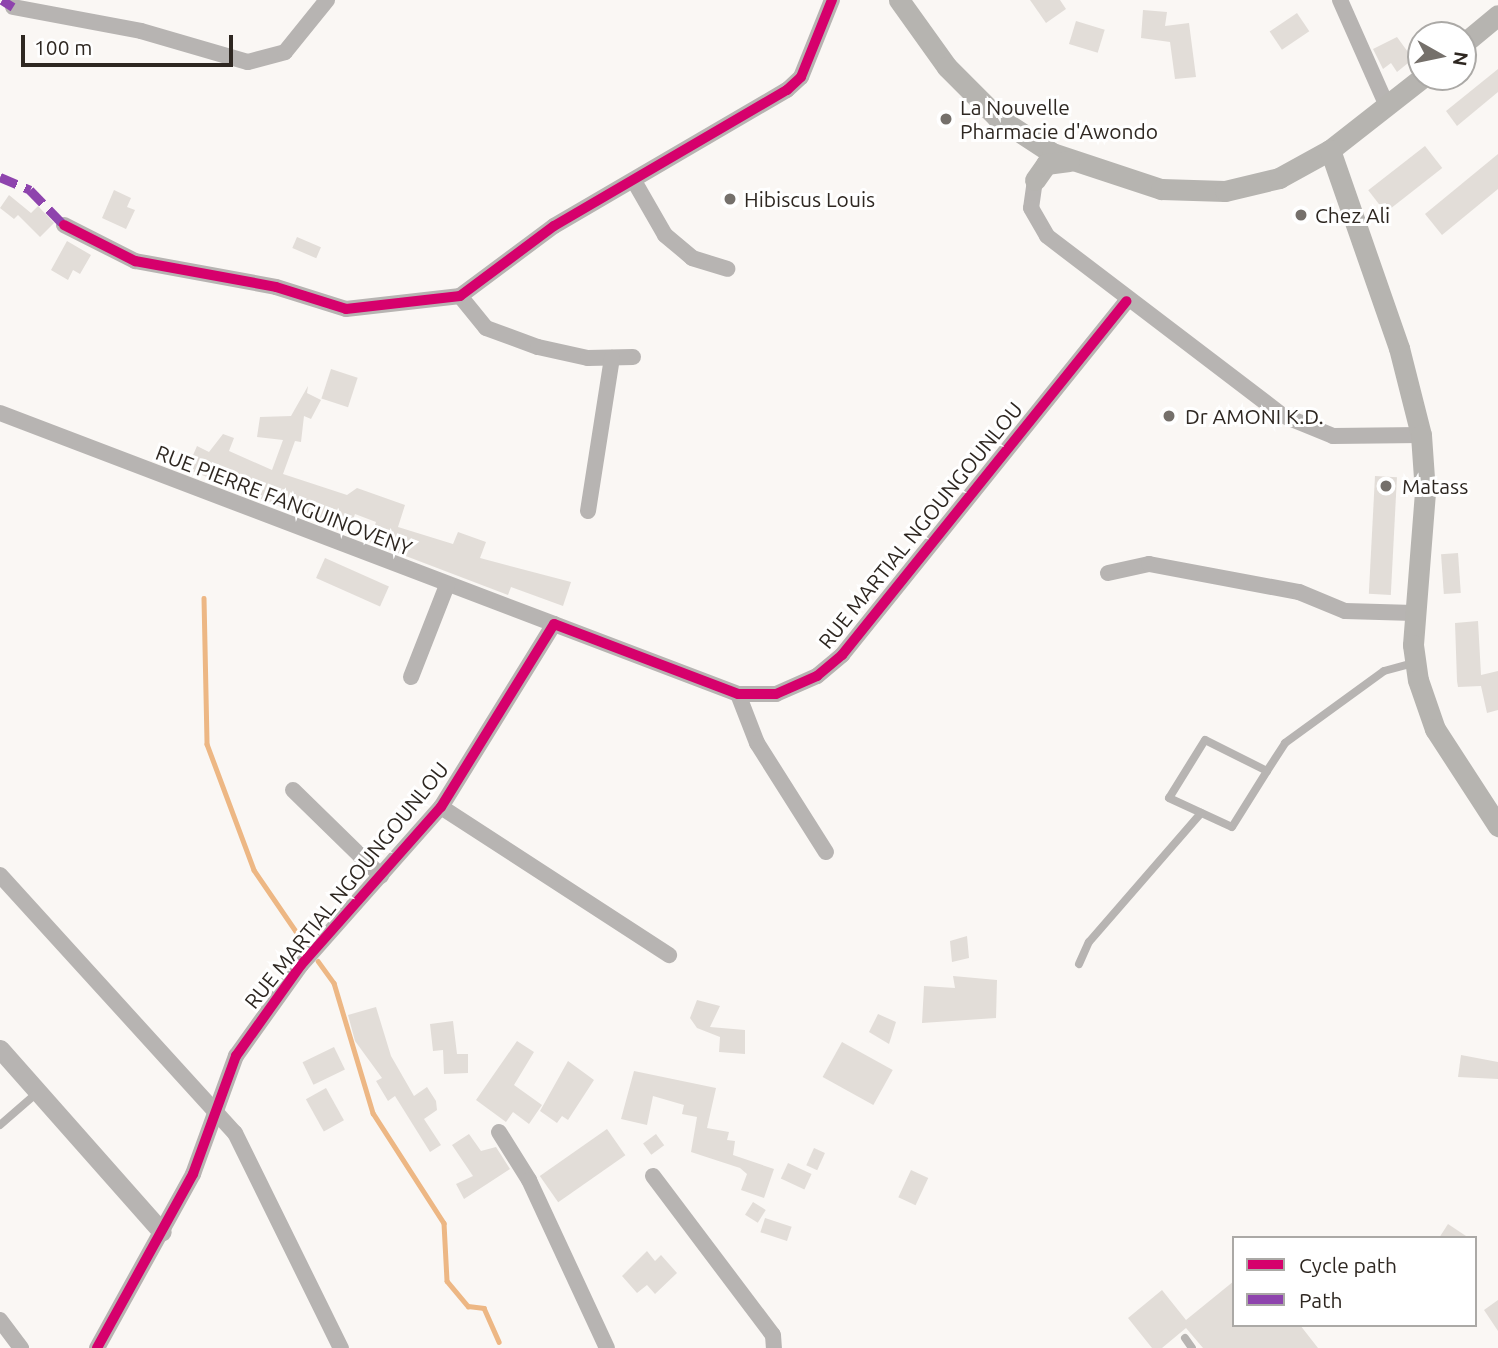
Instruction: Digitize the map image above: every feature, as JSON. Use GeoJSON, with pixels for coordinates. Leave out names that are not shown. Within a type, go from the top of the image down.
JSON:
{"type":"FeatureCollection","features":[{"type":"Feature","properties":{"kind":"main road"},"geometry":{"type":"LineString","coordinates":[[899,0],[969,93],[1030,141],[1069,160],[1141,185],[1205,193],[1279,178],[1330,150],[1407,90]]}},
{"type":"Feature","properties":{"kind":"main road"},"geometry":{"type":"LineString","coordinates":[[1477,32],[1498,15]]}},
{"type":"Feature","properties":{"kind":"main road"},"geometry":{"type":"LineString","coordinates":[[1030,141],[1034,180]]}},
{"type":"Feature","properties":{"kind":"main road"},"geometry":{"type":"LineString","coordinates":[[1330,150],[1399,348],[1421,435],[1425,492],[1413,613],[1414,663],[1435,729],[1498,826]]}},
{"type":"Feature","properties":{"kind":"main road"},"geometry":{"type":"LineString","coordinates":[[1034,180],[1046,164],[1069,160]]}},
{"type":"Feature","properties":{"kind":"street"},"geometry":{"type":"LineString","coordinates":[[13,7],[141,31],[248,62],[285,52],[327,0]]}},
{"type":"Feature","properties":{"kind":"street"},"geometry":{"type":"LineString","coordinates":[[64,225],[135,261],[276,287],[346,309],[460,296],[484,285],[536,237],[788,90],[801,77],[832,0]]}},
{"type":"Feature","properties":{"kind":"street"},"geometry":{"type":"LineString","coordinates":[[1340,0],[1387,106]]}},
{"type":"Feature","properties":{"kind":"street"},"geometry":{"type":"LineString","coordinates":[[1034,180],[1035,223],[1127,301],[1300,426],[1333,436],[1421,435]]}},
{"type":"Feature","properties":{"kind":"street"},"geometry":{"type":"LineString","coordinates":[[634,181],[665,235],[692,258],[727,269]]}},
{"type":"Feature","properties":{"kind":"street"},"geometry":{"type":"LineString","coordinates":[[460,296],[486,328],[566,355],[633,357]]}},
{"type":"Feature","properties":{"kind":"street","name":"RUE MARTIAL NGOUNGOUNLOU"},"geometry":{"type":"LineString","coordinates":[[97,1348],[162,1232],[215,1112],[236,1056],[277,995],[441,807],[554,624],[738,694],[794,687],[842,655],[1127,301]]}},
{"type":"Feature","properties":{"kind":"street"},"geometry":{"type":"LineString","coordinates":[[589,511],[612,358]]}},
{"type":"Feature","properties":{"kind":"street","name":"RUE PIERRE FANGUINOVENY"},"geometry":{"type":"LineString","coordinates":[[0,413],[554,624]]}},
{"type":"Feature","properties":{"kind":"street"},"geometry":{"type":"LineString","coordinates":[[1108,573],[1149,565],[1292,590],[1345,611],[1413,613]]}},
{"type":"Feature","properties":{"kind":"street"},"geometry":{"type":"LineString","coordinates":[[411,677],[447,585]]}},
{"type":"Feature","properties":{"kind":"street"},"geometry":{"type":"LineString","coordinates":[[738,694],[757,743],[826,852]]}},
{"type":"Feature","properties":{"kind":"street"},"geometry":{"type":"LineString","coordinates":[[293,790],[381,876]]}},
{"type":"Feature","properties":{"kind":"street"},"geometry":{"type":"LineString","coordinates":[[441,807],[669,955]]}},
{"type":"Feature","properties":{"kind":"street"},"geometry":{"type":"LineString","coordinates":[[0,876],[215,1112],[258,1173],[341,1348]]}},
{"type":"Feature","properties":{"kind":"street"},"geometry":{"type":"LineString","coordinates":[[0,1049],[162,1232]]}},
{"type":"Feature","properties":{"kind":"street"},"geometry":{"type":"LineString","coordinates":[[499,1132],[529,1181],[607,1348]]}},
{"type":"Feature","properties":{"kind":"street"},"geometry":{"type":"LineString","coordinates":[[653,1176],[773,1335],[774,1348]]}},
{"type":"Feature","properties":{"kind":"street"},"geometry":{"type":"LineString","coordinates":[[0,1320],[20,1348]]}},
{"type":"Feature","properties":{"kind":"lane"},"geometry":{"type":"LineString","coordinates":[[1267,771],[1205,740],[1169,798],[1232,827],[1285,743],[1384,671],[1414,663]]}},
{"type":"Feature","properties":{"kind":"lane"},"geometry":{"type":"LineString","coordinates":[[1079,964],[1089,942],[1201,813]]}},
{"type":"Feature","properties":{"kind":"lane"},"geometry":{"type":"LineString","coordinates":[[0,1125],[38,1092]]}},
{"type":"Feature","properties":{"kind":"lane"},"geometry":{"type":"LineString","coordinates":[[1185,1338],[1192,1348]]}},
{"type":"Feature","properties":{"kind":"building"},"geometry":{"type":"Polygon","coordinates":[[[1030,0],[1060,0],[1066,9],[1046,23],[1030,0]]]}},
{"type":"Feature","properties":{"kind":"building"},"geometry":{"type":"Polygon","coordinates":[[[1143,10],[1167,12],[1165,26],[1189,23],[1196,77],[1175,79],[1170,42],[1141,38],[1143,10]]]}},
{"type":"Feature","properties":{"kind":"building"},"geometry":{"type":"Polygon","coordinates":[[[1297,13],[1309,31],[1282,50],[1270,31],[1297,13]]]}},
{"type":"Feature","properties":{"kind":"building"},"geometry":{"type":"Polygon","coordinates":[[[1076,21],[1105,30],[1098,53],[1069,44],[1076,21]]]}},
{"type":"Feature","properties":{"kind":"building"},"geometry":{"type":"Polygon","coordinates":[[[1397,37],[1407,51],[1407,64],[1397,72],[1391,63],[1383,69],[1373,49],[1397,37]]]}},
{"type":"Feature","properties":{"kind":"building"},"geometry":{"type":"Polygon","coordinates":[[[1498,69],[1498,92],[1457,126],[1446,111],[1471,91],[1477,91],[1477,86],[1498,69]]]}},
{"type":"Feature","properties":{"kind":"building"},"geometry":{"type":"Polygon","coordinates":[[[1425,146],[1442,168],[1386,212],[1368,190],[1425,146]]]}},
{"type":"Feature","properties":{"kind":"building"},"geometry":{"type":"Polygon","coordinates":[[[1498,154],[1498,189],[1442,235],[1425,214],[1498,154]]]}},
{"type":"Feature","properties":{"kind":"building"},"geometry":{"type":"Polygon","coordinates":[[[114,190],[131,198],[127,207],[135,210],[126,229],[102,218],[114,190]]]}},
{"type":"Feature","properties":{"kind":"building"},"geometry":{"type":"Polygon","coordinates":[[[9,195],[31,213],[38,206],[54,223],[40,237],[18,215],[14,219],[0,208],[9,195]]]}},
{"type":"Feature","properties":{"kind":"building"},"geometry":{"type":"Polygon","coordinates":[[[297,237],[321,247],[316,258],[292,248],[297,237]]]}},
{"type":"Feature","properties":{"kind":"building"},"geometry":{"type":"Polygon","coordinates":[[[67,241],[91,255],[80,274],[73,270],[68,280],[51,270],[67,241]]]}},
{"type":"Feature","properties":{"kind":"building"},"geometry":{"type":"Polygon","coordinates":[[[331,369],[358,378],[348,407],[321,398],[331,369]]]}},
{"type":"Feature","properties":{"kind":"building"},"geometry":{"type":"Polygon","coordinates":[[[308,386],[307,393],[321,400],[311,419],[304,416],[301,442],[295,441],[283,474],[347,495],[357,488],[405,505],[398,527],[453,544],[458,532],[486,542],[480,558],[571,582],[563,606],[511,587],[508,595],[369,542],[376,522],[355,514],[348,534],[187,469],[197,446],[209,452],[223,434],[234,438],[229,451],[272,470],[283,440],[257,437],[260,417],[291,416],[308,386]]]}},
{"type":"Feature","properties":{"kind":"building"},"geometry":{"type":"Polygon","coordinates":[[[1375,476],[1397,477],[1391,595],[1369,594],[1375,476]]]}},
{"type":"Feature","properties":{"kind":"building"},"geometry":{"type":"Polygon","coordinates":[[[1458,553],[1461,593],[1444,594],[1441,554],[1458,553]]]}},
{"type":"Feature","properties":{"kind":"building"},"geometry":{"type":"Polygon","coordinates":[[[325,558],[389,586],[380,607],[316,578],[325,558]]]}},
{"type":"Feature","properties":{"kind":"building"},"geometry":{"type":"Polygon","coordinates":[[[1478,621],[1481,675],[1498,671],[1498,710],[1487,713],[1481,686],[1458,687],[1457,681],[1455,623],[1478,621]]]}},
{"type":"Feature","properties":{"kind":"building"},"geometry":{"type":"Polygon","coordinates":[[[967,936],[969,958],[952,962],[950,941],[967,936]]]}},
{"type":"Feature","properties":{"kind":"building"},"geometry":{"type":"Polygon","coordinates":[[[953,976],[997,980],[996,1018],[922,1023],[924,986],[955,988],[953,976]]]}},
{"type":"Feature","properties":{"kind":"building"},"geometry":{"type":"Polygon","coordinates":[[[697,1000],[720,1006],[710,1027],[745,1030],[745,1054],[719,1052],[720,1037],[697,1028],[690,1018],[697,1000]]]}},
{"type":"Feature","properties":{"kind":"building"},"geometry":{"type":"Polygon","coordinates":[[[376,1007],[391,1056],[414,1096],[427,1087],[436,1101],[437,1110],[424,1119],[441,1145],[430,1152],[395,1096],[388,1101],[376,1081],[382,1078],[355,1041],[348,1015],[376,1007]]]}},
{"type":"Feature","properties":{"kind":"building"},"geometry":{"type":"Polygon","coordinates":[[[878,1014],[896,1022],[889,1044],[869,1032],[878,1014]]]}},
{"type":"Feature","properties":{"kind":"building"},"geometry":{"type":"Polygon","coordinates":[[[453,1021],[457,1054],[468,1054],[468,1073],[444,1074],[443,1050],[433,1051],[430,1024],[453,1021]]]}},
{"type":"Feature","properties":{"kind":"building"},"geometry":{"type":"Polygon","coordinates":[[[517,1041],[534,1052],[514,1085],[542,1105],[529,1124],[513,1112],[506,1122],[476,1100],[517,1041]]]}},
{"type":"Feature","properties":{"kind":"building"},"geometry":{"type":"Polygon","coordinates":[[[842,1042],[893,1070],[873,1105],[823,1077],[842,1042]]]}},
{"type":"Feature","properties":{"kind":"building"},"geometry":{"type":"Polygon","coordinates":[[[334,1047],[345,1069],[314,1085],[303,1062],[334,1047]]]}},
{"type":"Feature","properties":{"kind":"building"},"geometry":{"type":"Polygon","coordinates":[[[1461,1055],[1498,1062],[1498,1079],[1458,1077],[1461,1055]]]}},
{"type":"Feature","properties":{"kind":"building"},"geometry":{"type":"Polygon","coordinates":[[[568,1061],[594,1080],[568,1120],[562,1116],[557,1123],[540,1111],[568,1061]]]}},
{"type":"Feature","properties":{"kind":"building"},"geometry":{"type":"Polygon","coordinates":[[[634,1071],[716,1088],[707,1128],[729,1132],[727,1140],[735,1141],[733,1155],[774,1169],[764,1198],[741,1190],[747,1174],[740,1168],[691,1152],[697,1117],[682,1114],[684,1105],[653,1096],[647,1125],[621,1119],[634,1071]]]}},
{"type":"Feature","properties":{"kind":"building"},"geometry":{"type":"Polygon","coordinates":[[[326,1088],[344,1120],[324,1132],[306,1099],[326,1088]]]}},
{"type":"Feature","properties":{"kind":"building"},"geometry":{"type":"Polygon","coordinates":[[[607,1129],[625,1155],[558,1202],[540,1176],[607,1129]]]}},
{"type":"Feature","properties":{"kind":"building"},"geometry":{"type":"Polygon","coordinates":[[[469,1134],[481,1151],[496,1147],[510,1169],[464,1199],[456,1184],[473,1176],[452,1145],[469,1134]]]}},
{"type":"Feature","properties":{"kind":"building"},"geometry":{"type":"Polygon","coordinates":[[[656,1134],[664,1145],[651,1155],[643,1143],[656,1134]]]}},
{"type":"Feature","properties":{"kind":"building"},"geometry":{"type":"Polygon","coordinates":[[[814,1148],[825,1153],[817,1170],[806,1165],[814,1148]]]}},
{"type":"Feature","properties":{"kind":"building"},"geometry":{"type":"Polygon","coordinates":[[[788,1163],[812,1174],[804,1189],[781,1178],[788,1163]]]}},
{"type":"Feature","properties":{"kind":"building"},"geometry":{"type":"Polygon","coordinates":[[[911,1170],[928,1178],[916,1205],[898,1197],[911,1170]]]}},
{"type":"Feature","properties":{"kind":"building"},"geometry":{"type":"Polygon","coordinates":[[[753,1202],[766,1210],[758,1223],[745,1215],[753,1202]]]}},
{"type":"Feature","properties":{"kind":"building"},"geometry":{"type":"Polygon","coordinates":[[[765,1218],[792,1227],[787,1241],[760,1232],[765,1218]]]}},
{"type":"Feature","properties":{"kind":"building"},"geometry":{"type":"Polygon","coordinates":[[[1448,1224],[1466,1236],[1440,1236],[1448,1224]]]}},
{"type":"Feature","properties":{"kind":"building"},"geometry":{"type":"Polygon","coordinates":[[[647,1251],[655,1261],[661,1255],[677,1273],[655,1294],[647,1285],[637,1293],[622,1276],[647,1251]]]}},
{"type":"Feature","properties":{"kind":"building"},"geometry":{"type":"Polygon","coordinates":[[[1232,1283],[1232,1327],[1302,1327],[1318,1348],[1203,1348],[1186,1328],[1162,1348],[1152,1348],[1128,1318],[1162,1290],[1186,1320],[1232,1283]]]}},
{"type":"Feature","properties":{"kind":"building"},"geometry":{"type":"Polygon","coordinates":[[[1498,1300],[1498,1331],[1484,1310],[1498,1300]]]}},
{"type":"Feature","properties":{"kind":"waterway"},"geometry":{"type":"LineString","coordinates":[[204,598],[207,744],[254,870],[306,946]]}},
{"type":"Feature","properties":{"kind":"waterway"},"geometry":{"type":"LineString","coordinates":[[318,961],[334,983],[373,1113],[444,1223],[447,1281],[468,1306],[484,1308],[499,1342]]}},
{"type":"Feature","properties":{"kind":"marked path"},"geometry":{"type":"LineString","coordinates":[[2,0],[13,7]]}},
{"type":"Feature","properties":{"kind":"marked path"},"geometry":{"type":"LineString","coordinates":[[0,177],[30,190],[64,225]]}},
{"type":"Feature","properties":{"kind":"cycle path"},"geometry":{"type":"LineString","coordinates":[[64,225],[135,261],[276,287],[346,309],[460,296],[554,226],[787,90],[801,77],[832,0]]}},
{"type":"Feature","properties":{"kind":"cycle path"},"geometry":{"type":"LineString","coordinates":[[97,1348],[193,1174],[236,1056],[301,965],[441,807],[554,624],[738,694],[776,694],[817,676],[842,655],[1127,301]]}},
{"type":"Feature","properties":{"kind":"place","name":"La Nouvelle Pharmacie d'Awondo"},"geometry":{"type":"Point","coordinates":[946,119]}},
{"type":"Feature","properties":{"kind":"place","name":"Hibiscus Louis"},"geometry":{"type":"Point","coordinates":[730,199]}},
{"type":"Feature","properties":{"kind":"place","name":"Chez Ali"},"geometry":{"type":"Point","coordinates":[1301,215]}},
{"type":"Feature","properties":{"kind":"place","name":"Dr AMONI K.D."},"geometry":{"type":"Point","coordinates":[1169,416]}},
{"type":"Feature","properties":{"kind":"place","name":"Matass"},"geometry":{"type":"Point","coordinates":[1386,486]}}]}
